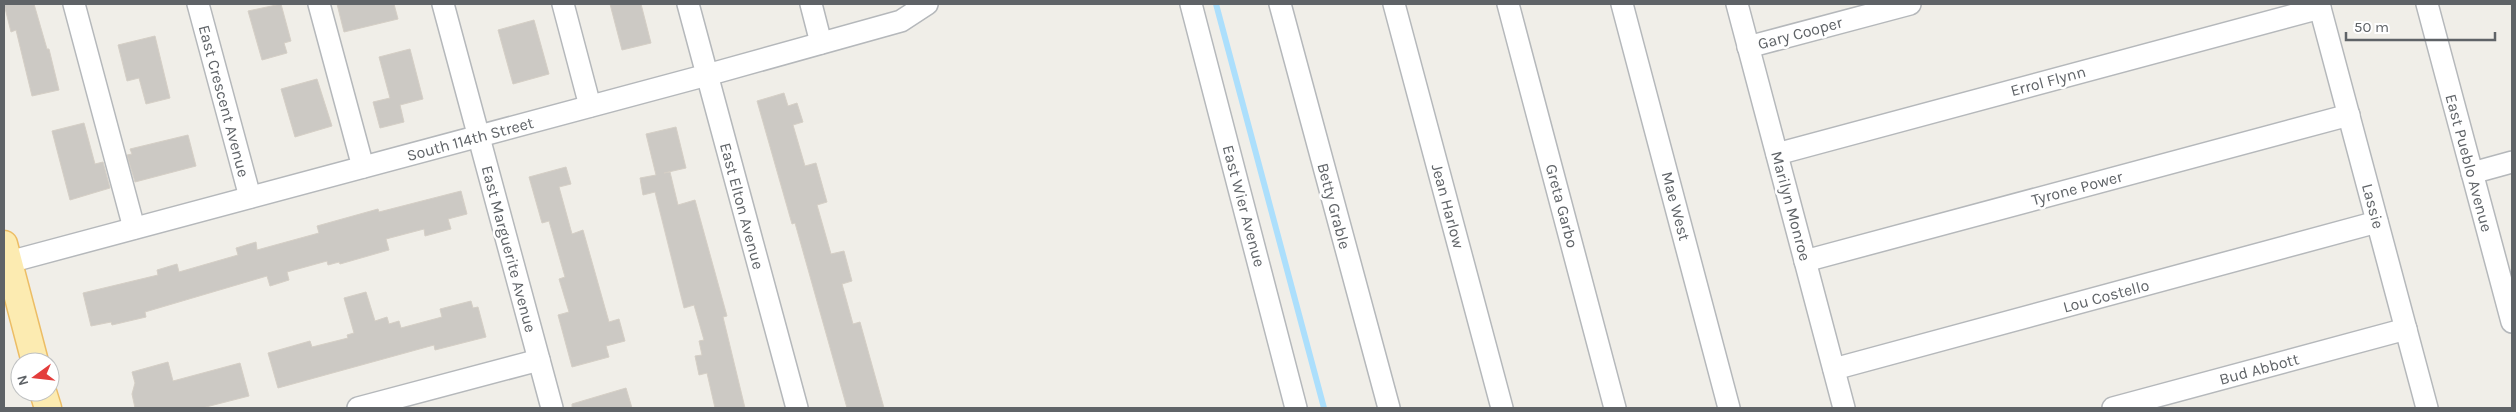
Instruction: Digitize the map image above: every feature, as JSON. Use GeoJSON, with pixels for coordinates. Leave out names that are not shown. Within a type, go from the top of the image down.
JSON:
{"type":"FeatureCollection","features":[{"type":"Feature","properties":{"kind":"main road"},"geometry":{"type":"LineString","coordinates":[[6,253],[32,352]]}},
{"type":"Feature","properties":{"kind":"street"},"geometry":{"type":"LineString","coordinates":[[74,4],[134,228]]}},
{"type":"Feature","properties":{"kind":"street","name":"East Crescent Avenue"},"geometry":{"type":"LineString","coordinates":[[198,4],[250,197]]}},
{"type":"Feature","properties":{"kind":"street"},"geometry":{"type":"LineString","coordinates":[[319,4],[362,167]]}},
{"type":"Feature","properties":{"kind":"street","name":"East Marguerite Avenue"},"geometry":{"type":"LineString","coordinates":[[443,4],[552,408]]}},
{"type":"Feature","properties":{"kind":"street"},"geometry":{"type":"LineString","coordinates":[[563,4],[590,106]]}},
{"type":"Feature","properties":{"kind":"street","name":"East Elton Avenue"},"geometry":{"type":"LineString","coordinates":[[688,4],[797,408]]}},
{"type":"Feature","properties":{"kind":"street"},"geometry":{"type":"LineString","coordinates":[[811,4],[821,43]]}},
{"type":"Feature","properties":{"kind":"street","name":"South 114th Street"},"geometry":{"type":"LineString","coordinates":[[6,253],[134,228],[707,75],[901,21],[927,4]]}},
{"type":"Feature","properties":{"kind":"street","name":"East Wier Avenue"},"geometry":{"type":"LineString","coordinates":[[1191,4],[1296,408]]}},
{"type":"Feature","properties":{"kind":"street","name":"Betty Grable"},"geometry":{"type":"LineString","coordinates":[[1280,4],[1389,408]]}},
{"type":"Feature","properties":{"kind":"street","name":"Jean Harlow"},"geometry":{"type":"LineString","coordinates":[[1394,4],[1502,408]]}},
{"type":"Feature","properties":{"kind":"street","name":"Greta Garbo"},"geometry":{"type":"LineString","coordinates":[[1508,4],[1615,408]]}},
{"type":"Feature","properties":{"kind":"street","name":"Mae West"},"geometry":{"type":"LineString","coordinates":[[1622,4],[1729,408]]}},
{"type":"Feature","properties":{"kind":"street","name":"Marilyn Monroe"},"geometry":{"type":"LineString","coordinates":[[1737,4],[1844,408]]}},
{"type":"Feature","properties":{"kind":"street","name":"Gary Cooper"},"geometry":{"type":"LineString","coordinates":[[1748,47],[1910,4]]}},
{"type":"Feature","properties":{"kind":"street","name":"East Pueblo Avenue"},"geometry":{"type":"LineString","coordinates":[[2426,4],[2512,322]]}},
{"type":"Feature","properties":{"kind":"street","name":"Lassie"},"geometry":{"type":"LineString","coordinates":[[2320,6],[2427,408]]}},
{"type":"Feature","properties":{"kind":"street","name":"Errol Flynn"},"geometry":{"type":"LineString","coordinates":[[1777,154],[2320,6]]}},
{"type":"Feature","properties":{"kind":"street","name":"Tyrone Power"},"geometry":{"type":"LineString","coordinates":[[1805,261],[2349,115]]}},
{"type":"Feature","properties":{"kind":"street"},"geometry":{"type":"LineString","coordinates":[[2472,173],[2512,162]]}},
{"type":"Feature","properties":{"kind":"street","name":"Lou Costello"},"geometry":{"type":"LineString","coordinates":[[1834,369],[2377,222]]}},
{"type":"Feature","properties":{"kind":"street","name":"Bud Abbott"},"geometry":{"type":"LineString","coordinates":[[2113,408],[2406,329]]}},
{"type":"Feature","properties":{"kind":"street"},"geometry":{"type":"LineString","coordinates":[[358,408],[539,360]]}},
{"type":"Feature","properties":{"kind":"building"},"geometry":{"type":"Polygon","coordinates":[[[4,4],[34,4],[47,49],[49,49],[59,90],[32,96],[16,30],[11,32],[4,4]]]}},
{"type":"Feature","properties":{"kind":"building"},"geometry":{"type":"Polygon","coordinates":[[[281,4],[291,41],[284,43],[287,53],[262,60],[248,11],[281,4]]]}},
{"type":"Feature","properties":{"kind":"building"},"geometry":{"type":"Polygon","coordinates":[[[337,4],[394,4],[398,19],[344,32],[337,4]]]}},
{"type":"Feature","properties":{"kind":"building"},"geometry":{"type":"Polygon","coordinates":[[[610,4],[641,4],[651,43],[622,50],[610,4]]]}},
{"type":"Feature","properties":{"kind":"building"},"geometry":{"type":"Polygon","coordinates":[[[534,20],[549,74],[513,84],[498,30],[534,20]]]}},
{"type":"Feature","properties":{"kind":"building"},"geometry":{"type":"Polygon","coordinates":[[[155,36],[170,98],[146,104],[139,78],[127,81],[118,45],[155,36]]]}},
{"type":"Feature","properties":{"kind":"building"},"geometry":{"type":"Polygon","coordinates":[[[410,49],[423,99],[400,105],[404,122],[380,128],[373,102],[390,98],[379,57],[410,49]]]}},
{"type":"Feature","properties":{"kind":"building"},"geometry":{"type":"Polygon","coordinates":[[[317,79],[332,126],[295,137],[281,89],[317,79]]]}},
{"type":"Feature","properties":{"kind":"building"},"geometry":{"type":"Polygon","coordinates":[[[784,93],[788,106],[797,103],[803,122],[793,125],[805,166],[816,163],[827,202],[817,205],[831,254],[844,251],[852,281],[842,284],[853,324],[860,322],[884,408],[847,408],[795,223],[792,224],[757,101],[784,93]]]}},
{"type":"Feature","properties":{"kind":"building"},"geometry":{"type":"Polygon","coordinates":[[[84,123],[95,164],[103,162],[110,188],[70,200],[52,131],[84,123]]]}},
{"type":"Feature","properties":{"kind":"building"},"geometry":{"type":"Polygon","coordinates":[[[676,127],[686,168],[664,173],[670,172],[678,205],[695,200],[727,316],[723,317],[745,408],[715,408],[707,373],[699,375],[695,356],[702,355],[699,341],[704,340],[694,305],[684,308],[655,192],[643,195],[640,178],[656,175],[646,134],[676,127]]]}},
{"type":"Feature","properties":{"kind":"building"},"geometry":{"type":"Polygon","coordinates":[[[188,135],[196,166],[135,182],[127,155],[132,154],[130,149],[188,135]]]}},
{"type":"Feature","properties":{"kind":"building"},"geometry":{"type":"Polygon","coordinates":[[[566,167],[571,184],[559,187],[572,234],[583,230],[609,322],[619,319],[625,341],[606,346],[609,357],[572,367],[558,315],[569,312],[559,279],[565,277],[549,221],[542,223],[529,177],[566,167]]]}},
{"type":"Feature","properties":{"kind":"building"},"geometry":{"type":"Polygon","coordinates":[[[461,191],[467,214],[448,219],[451,229],[425,236],[424,229],[386,239],[389,250],[340,264],[339,262],[328,265],[327,261],[287,272],[289,280],[270,286],[267,276],[145,312],[146,317],[112,325],[111,322],[91,326],[83,293],[158,275],[157,270],[177,264],[179,272],[238,255],[236,248],[256,242],[257,250],[319,233],[317,226],[378,209],[379,212],[461,191]]]}},
{"type":"Feature","properties":{"kind":"building"},"geometry":{"type":"Polygon","coordinates":[[[366,292],[375,321],[387,317],[389,324],[399,321],[401,328],[442,317],[440,309],[471,301],[473,308],[478,307],[486,337],[435,350],[434,345],[278,388],[268,353],[310,341],[312,347],[348,338],[347,335],[354,333],[344,298],[366,292]]]}},
{"type":"Feature","properties":{"kind":"building"},"geometry":{"type":"Polygon","coordinates":[[[168,362],[173,381],[240,363],[249,396],[202,408],[135,408],[132,394],[135,383],[132,372],[168,362]]]}},
{"type":"Feature","properties":{"kind":"building"},"geometry":{"type":"Polygon","coordinates":[[[626,388],[632,408],[572,408],[572,404],[626,388]]]}},
{"type":"Feature","properties":{"kind":"waterway"},"geometry":{"type":"LineString","coordinates":[[1216,4],[1324,408]]}}]}
